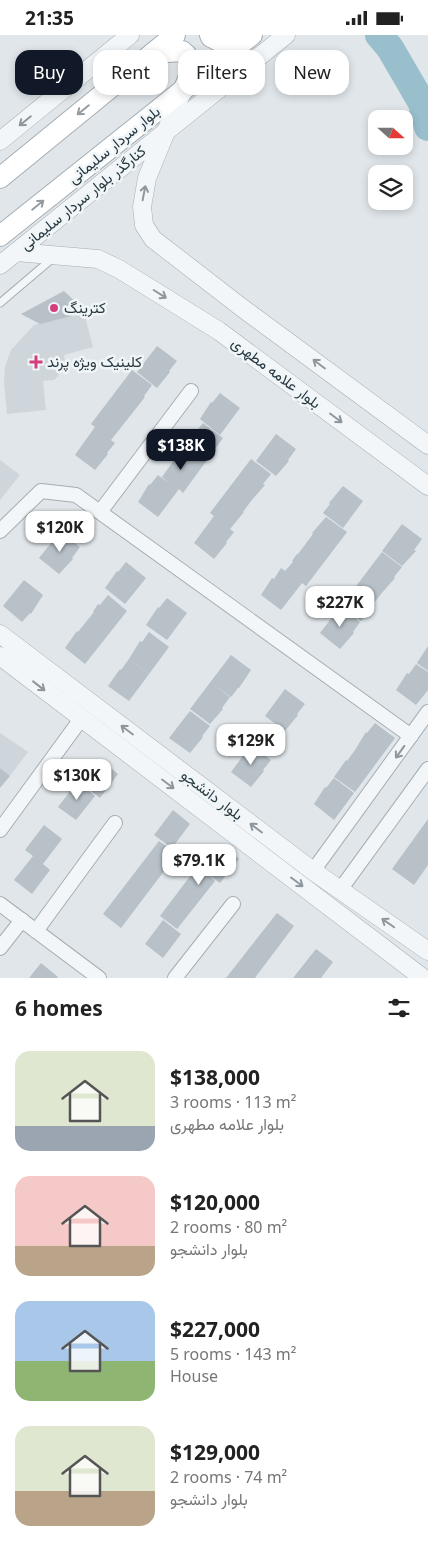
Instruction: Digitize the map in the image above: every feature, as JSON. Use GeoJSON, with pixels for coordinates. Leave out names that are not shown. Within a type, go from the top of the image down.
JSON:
{"type":"FeatureCollection","features":[{"type":"Feature","properties":{"kind":"main road"},"geometry":{"type":"LineString","coordinates":[[157,50],[175,35]]}},
{"type":"Feature","properties":{"kind":"main road"},"geometry":{"type":"LineString","coordinates":[[210,35],[223,43],[251,35]]}},
{"type":"Feature","properties":{"kind":"main road","name":"بلوار سردار سلیمانی"},"geometry":{"type":"LineString","coordinates":[[232,50],[251,35]]}},
{"type":"Feature","properties":{"kind":"main road","name":"بلوار سردار سلیمانی"},"geometry":{"type":"LineString","coordinates":[[0,236],[178,94]]}},
{"type":"Feature","properties":{"kind":"main road"},"geometry":{"type":"LineString","coordinates":[[0,178],[102,95]]}},
{"type":"Feature","properties":{"kind":"street"},"geometry":{"type":"LineString","coordinates":[[0,141],[130,35]]}},
{"type":"Feature","properties":{"kind":"street","name":"کنارگذر بلوار سردار سلیمانی"},"geometry":{"type":"LineString","coordinates":[[0,265],[286,35]]}},
{"type":"Feature","properties":{"kind":"street"},"geometry":{"type":"LineString","coordinates":[[181,95],[147,178],[142,207],[144,225],[153,239],[428,445]]}},
{"type":"Feature","properties":{"kind":"street","name":"بلوار علامه مطهری"},"geometry":{"type":"LineString","coordinates":[[16,252],[58,254],[98,259],[119,269],[219,331],[428,486]]}},
{"type":"Feature","properties":{"kind":"street"},"geometry":{"type":"LineString","coordinates":[[100,512],[191,391]]}},
{"type":"Feature","properties":{"kind":"street"},"geometry":{"type":"LineString","coordinates":[[0,531],[41,491],[76,495],[411,736]]}},
{"type":"Feature","properties":{"kind":"street","name":"بلوار دانشجو"},"geometry":{"type":"LineString","coordinates":[[0,634],[313,871],[428,951]]}},
{"type":"Feature","properties":{"kind":"street","name":"بلوار دانشجو"},"geometry":{"type":"LineString","coordinates":[[0,656],[423,978]]}},
{"type":"Feature","properties":{"kind":"street"},"geometry":{"type":"LineString","coordinates":[[313,871],[428,712]]}},
{"type":"Feature","properties":{"kind":"street"},"geometry":{"type":"LineString","coordinates":[[0,830],[81,719]]}},
{"type":"Feature","properties":{"kind":"street"},"geometry":{"type":"LineString","coordinates":[[340,890],[428,769]]}},
{"type":"Feature","properties":{"kind":"street"},"geometry":{"type":"LineString","coordinates":[[36,931],[116,823]]}},
{"type":"Feature","properties":{"kind":"street"},"geometry":{"type":"LineString","coordinates":[[0,904],[99,978]]}},
{"type":"Feature","properties":{"kind":"street"},"geometry":{"type":"LineString","coordinates":[[175,978],[233,905]]}},
{"type":"Feature","properties":{"kind":"street"},"geometry":{"type":"LineString","coordinates":[[0,949],[22,920]]}},
{"type":"Feature","properties":{"kind":"lane"},"geometry":{"type":"LineString","coordinates":[[0,303],[58,254]]}},
{"type":"Feature","properties":{"kind":"shaded area","name":"کلینیک ویژه پرند"},"geometry":{"type":"Polygon","coordinates":[[[84,313],[93,347],[64,355],[65,364],[58,376],[54,380],[43,381],[46,410],[7,414],[4,383],[5,367],[11,350],[34,325],[84,313]]]}},
{"type":"Feature","properties":{"kind":"shaded area"},"geometry":{"type":"Polygon","coordinates":[[[0,460],[20,475],[0,500],[0,460]]]}},
{"type":"Feature","properties":{"kind":"shaded area"},"geometry":{"type":"Polygon","coordinates":[[[0,733],[28,752],[10,776],[0,768],[0,733]]]}},
{"type":"Feature","properties":{"kind":"building","name":"کترینگ"},"geometry":{"type":"Polygon","coordinates":[[[64,291],[81,307],[71,309],[72,316],[40,324],[21,314],[64,291]]]}},
{"type":"Feature","properties":{"kind":"building"},"geometry":{"type":"Polygon","coordinates":[[[157,346],[177,361],[157,388],[137,372],[157,346]]]}},
{"type":"Feature","properties":{"kind":"building"},"geometry":{"type":"Polygon","coordinates":[[[132,370],[152,385],[145,397],[111,440],[115,443],[95,470],[75,455],[95,427],[91,424],[132,370]]]}},
{"type":"Feature","properties":{"kind":"building"},"geometry":{"type":"Polygon","coordinates":[[[220,393],[240,408],[220,435],[200,419],[211,402],[220,393]]]}},
{"type":"Feature","properties":{"kind":"building"},"geometry":{"type":"Polygon","coordinates":[[[203,423],[223,438],[183,493],[179,489],[158,517],[138,502],[149,484],[158,475],[169,483],[162,477],[203,423]]]}},
{"type":"Feature","properties":{"kind":"building"},"geometry":{"type":"Polygon","coordinates":[[[276,434],[296,449],[289,461],[276,476],[256,461],[276,434]]]}},
{"type":"Feature","properties":{"kind":"building"},"geometry":{"type":"Polygon","coordinates":[[[251,459],[271,474],[263,484],[265,485],[230,529],[234,532],[214,559],[194,543],[214,516],[210,513],[251,459]]]}},
{"type":"Feature","properties":{"kind":"building"},"geometry":{"type":"Polygon","coordinates":[[[343,486],[363,501],[343,528],[323,513],[343,486]]]}},
{"type":"Feature","properties":{"kind":"building"},"geometry":{"type":"Polygon","coordinates":[[[326,517],[347,532],[306,586],[302,583],[281,610],[261,595],[281,568],[285,571],[293,562],[312,533],[326,517]]]}},
{"type":"Feature","properties":{"kind":"building"},"geometry":{"type":"Polygon","coordinates":[[[402,524],[422,539],[414,550],[416,551],[402,566],[382,551],[402,524]]]}},
{"type":"Feature","properties":{"kind":"building"},"geometry":{"type":"Polygon","coordinates":[[[60,532],[80,547],[73,559],[59,574],[39,558],[60,532]]]}},
{"type":"Feature","properties":{"kind":"building"},"geometry":{"type":"Polygon","coordinates":[[[382,552],[402,567],[361,621],[341,606],[382,552]]]}},
{"type":"Feature","properties":{"kind":"building"},"geometry":{"type":"Polygon","coordinates":[[[126,562],[146,578],[125,604],[105,588],[126,562]]]}},
{"type":"Feature","properties":{"kind":"building"},"geometry":{"type":"Polygon","coordinates":[[[24,580],[43,595],[31,614],[22,622],[3,606],[24,580]]]}},
{"type":"Feature","properties":{"kind":"building"},"geometry":{"type":"Polygon","coordinates":[[[108,595],[127,611],[85,664],[65,648],[94,612],[98,604],[100,605],[108,595]]]}},
{"type":"Feature","properties":{"kind":"building"},"geometry":{"type":"Polygon","coordinates":[[[167,598],[187,613],[167,640],[146,625],[158,607],[167,598]]]}},
{"type":"Feature","properties":{"kind":"building"},"geometry":{"type":"Polygon","coordinates":[[[341,606],[360,622],[354,633],[340,649],[320,633],[341,606]]]}},
{"type":"Feature","properties":{"kind":"building"},"geometry":{"type":"Polygon","coordinates":[[[149,632],[169,647],[149,674],[129,659],[140,641],[142,642],[149,632]]]}},
{"type":"Feature","properties":{"kind":"building"},"geometry":{"type":"Polygon","coordinates":[[[428,646],[428,671],[417,663],[428,646]]]}},
{"type":"Feature","properties":{"kind":"building"},"geometry":{"type":"Polygon","coordinates":[[[231,655],[251,670],[231,697],[212,684],[230,697],[223,709],[210,724],[190,709],[231,655]]]}},
{"type":"Feature","properties":{"kind":"building"},"geometry":{"type":"Polygon","coordinates":[[[129,659],[149,674],[129,701],[108,686],[129,659]]]}},
{"type":"Feature","properties":{"kind":"building"},"geometry":{"type":"Polygon","coordinates":[[[416,664],[428,672],[428,690],[416,705],[396,690],[407,673],[409,674],[416,664]]]}},
{"type":"Feature","properties":{"kind":"building"},"geometry":{"type":"Polygon","coordinates":[[[285,689],[305,704],[285,731],[265,716],[285,689]]]}},
{"type":"Feature","properties":{"kind":"building"},"geometry":{"type":"Polygon","coordinates":[[[190,711],[210,726],[190,753],[169,738],[190,711]]]}},
{"type":"Feature","properties":{"kind":"building"},"geometry":{"type":"Polygon","coordinates":[[[375,723],[395,738],[355,792],[334,777],[366,732],[375,723]]]}},
{"type":"Feature","properties":{"kind":"building"},"geometry":{"type":"Polygon","coordinates":[[[251,745],[271,760],[251,787],[231,772],[251,745]]]}},
{"type":"Feature","properties":{"kind":"building"},"geometry":{"type":"Polygon","coordinates":[[[101,760],[118,774],[100,798],[82,784],[101,760]]]}},
{"type":"Feature","properties":{"kind":"building"},"geometry":{"type":"Polygon","coordinates":[[[0,768],[10,776],[0,788],[0,768]]]}},
{"type":"Feature","properties":{"kind":"building"},"geometry":{"type":"Polygon","coordinates":[[[334,778],[354,793],[334,820],[314,804],[325,787],[334,778]]]}},
{"type":"Feature","properties":{"kind":"building"},"geometry":{"type":"Polygon","coordinates":[[[77,782],[95,796],[76,820],[58,807],[77,782]]]}},
{"type":"Feature","properties":{"kind":"building"},"geometry":{"type":"Polygon","coordinates":[[[173,810],[190,824],[172,848],[154,835],[173,810]]]}},
{"type":"Feature","properties":{"kind":"building"},"geometry":{"type":"Polygon","coordinates":[[[428,819],[428,865],[414,885],[392,869],[428,819]]]}},
{"type":"Feature","properties":{"kind":"building"},"geometry":{"type":"Polygon","coordinates":[[[44,825],[62,839],[43,864],[50,870],[32,894],[14,880],[33,856],[25,850],[44,825]]]}},
{"type":"Feature","properties":{"kind":"building"},"geometry":{"type":"Polygon","coordinates":[[[159,841],[177,854],[121,928],[103,914],[159,841]]]}},
{"type":"Feature","properties":{"kind":"building"},"geometry":{"type":"Polygon","coordinates":[[[221,845],[239,859],[220,883],[209,875],[215,881],[177,929],[160,916],[197,867],[202,870],[221,845]]]}},
{"type":"Feature","properties":{"kind":"building"},"geometry":{"type":"Polygon","coordinates":[[[277,913],[294,926],[255,978],[226,978],[277,913]]]}},
{"type":"Feature","properties":{"kind":"building"},"geometry":{"type":"Polygon","coordinates":[[[163,920],[181,934],[163,958],[145,944],[163,920]]]}},
{"type":"Feature","properties":{"kind":"building"},"geometry":{"type":"Polygon","coordinates":[[[316,949],[333,962],[321,978],[293,978],[316,949]]]}},
{"type":"Feature","properties":{"kind":"building"},"geometry":{"type":"Polygon","coordinates":[[[41,963],[58,977],[29,978],[41,963]]]}},
{"type":"Feature","properties":{"kind":"waterway"},"geometry":{"type":"LineString","coordinates":[[379,35],[390,48],[422,103],[428,127]]}},
{"type":"Feature","properties":{"kind":"place","name":"کترینگ"},"geometry":{"type":"Point","coordinates":[54,308]}},
{"type":"Feature","properties":{"kind":"place","name":"کلینیک ویژه پرند"},"geometry":{"type":"Point","coordinates":[36,362]}}]}
